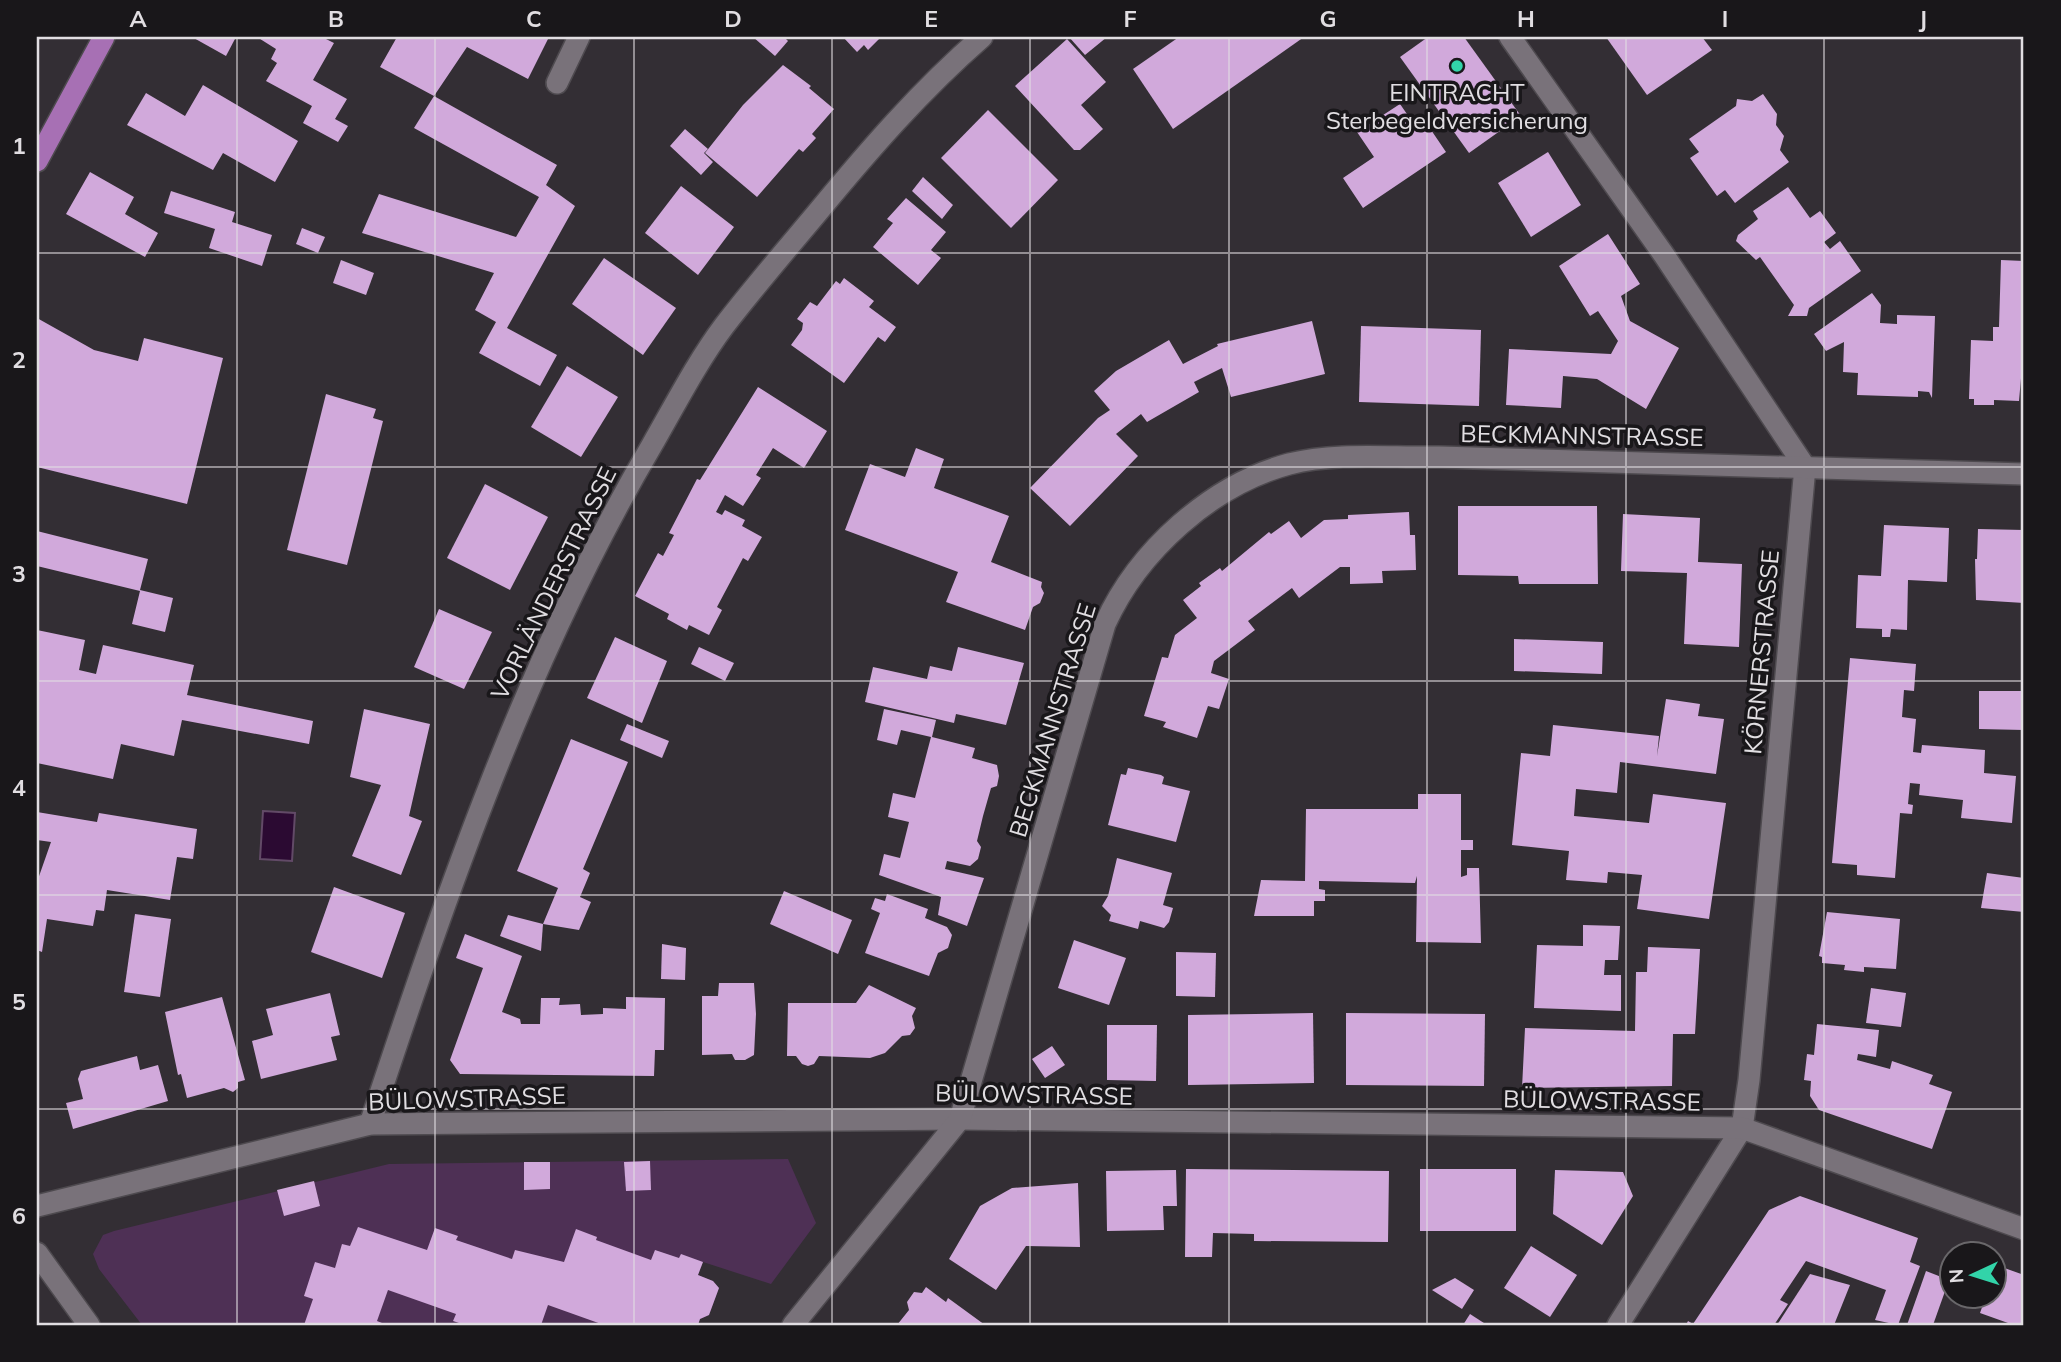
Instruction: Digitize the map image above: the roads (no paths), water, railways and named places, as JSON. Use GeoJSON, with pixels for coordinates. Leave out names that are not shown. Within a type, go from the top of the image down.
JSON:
{"type":"FeatureCollection","features":[{"type":"Feature","properties":{"kind":"main road"},"geometry":{"type":"LineString","coordinates":[[37,161],[103,37]]}},
{"type":"Feature","properties":{"kind":"street"},"geometry":{"type":"LineString","coordinates":[[557,83],[579,37]]}},
{"type":"Feature","properties":{"kind":"street","name":"VORLÄNDERSTRASSE"},"geometry":{"type":"LineString","coordinates":[[370,1124],[402,1026],[507,739],[545,650],[615,508],[723,327],[890,124],[932,80],[982,37]]}},
{"type":"Feature","properties":{"kind":"street"},"geometry":{"type":"LineString","coordinates":[[1510,37],[1664,254],[1805,467]]}},
{"type":"Feature","properties":{"kind":"street","name":"BECKMANNSTRASSE"},"geometry":{"type":"LineString","coordinates":[[793,1325],[960,1119],[1105,624],[1116,600],[1147,558],[1217,496],[1269,471],[1320,459],[1439,457],[2024,474]]}},
{"type":"Feature","properties":{"kind":"street","name":"KÖRNERSTRASSE"},"geometry":{"type":"LineString","coordinates":[[1618,1325],[1742,1128],[1805,467]]}},
{"type":"Feature","properties":{"kind":"street","name":"BÜLOWSTRASSE"},"geometry":{"type":"LineString","coordinates":[[37,1206],[370,1124],[960,1119],[1742,1128],[2024,1229]]}},
{"type":"Feature","properties":{"kind":"street"},"geometry":{"type":"LineString","coordinates":[[37,1253],[89,1325]]}},
{"type":"Feature","properties":{"kind":"place","name":"EINTRACHT Sterbegeldversicherung"},"geometry":{"type":"Point","coordinates":[1457,66]}}]}
